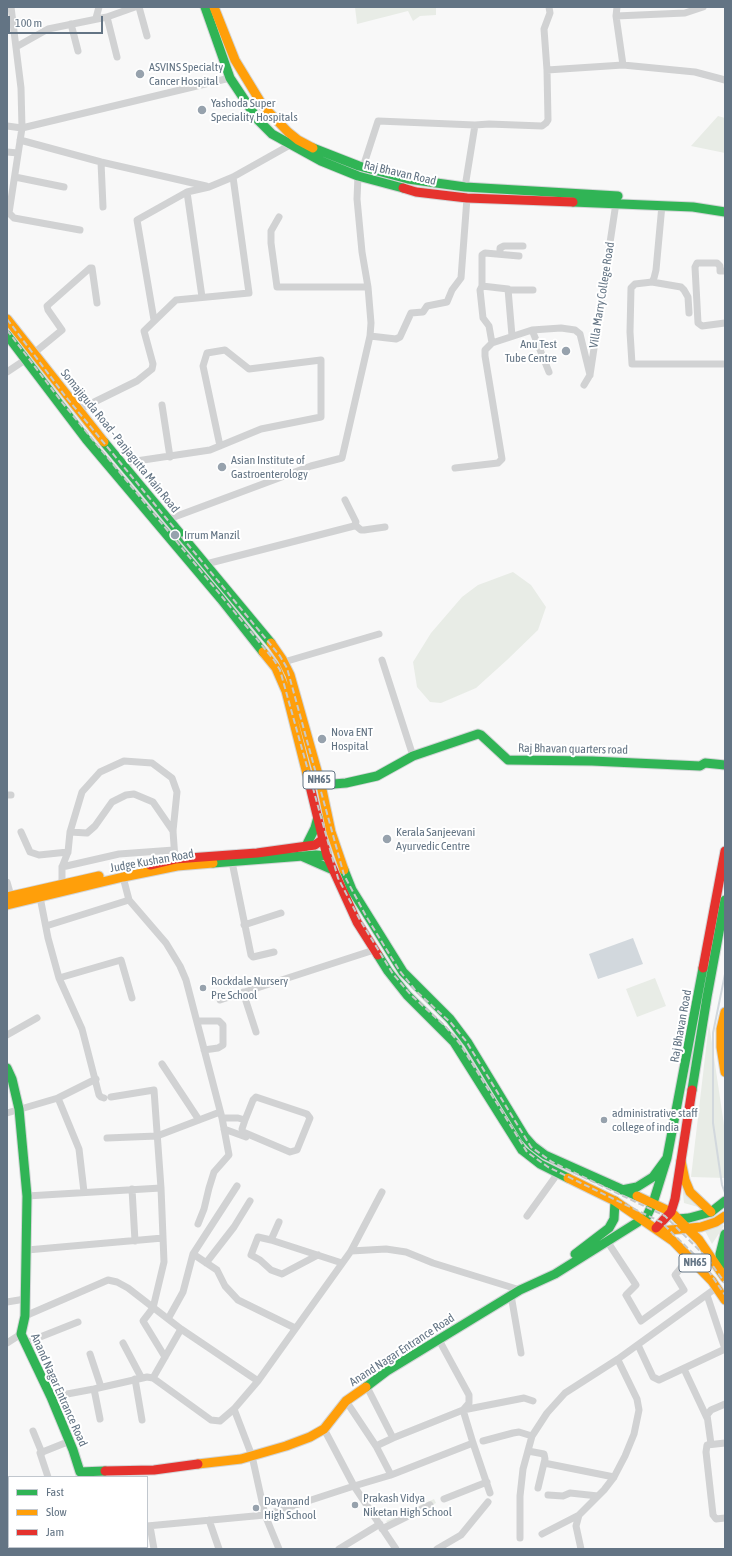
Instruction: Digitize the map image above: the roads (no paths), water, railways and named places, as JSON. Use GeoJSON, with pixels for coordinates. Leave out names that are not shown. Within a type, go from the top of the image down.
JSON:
{"type":"FeatureCollection","features":[{"type":"Feature","properties":{"kind":"main road","name":"Raj Bhavan Road"},"geometry":{"type":"LineString","coordinates":[[205,7],[230,78],[258,120],[272,134],[290,145],[321,161],[358,176],[416,192],[467,198],[693,206],[725,212]]}},
{"type":"Feature","properties":{"kind":"main road","name":"Raj Bhavan Road"},"geometry":{"type":"LineString","coordinates":[[214,7],[235,60],[263,106],[288,132],[298,140],[332,156],[363,167],[408,179],[465,187],[691,200],[725,205]]}},
{"type":"Feature","properties":{"kind":"main road","name":"Somajiguda Road - Panjagutta Main Road"},"geometry":{"type":"LineString","coordinates":[[7,319],[78,410],[260,629],[284,662],[294,689],[321,785],[332,832],[352,890],[403,972],[450,1019],[468,1043],[525,1137],[533,1146],[545,1155],[671,1212],[699,1240],[723,1275]]}},
{"type":"Feature","properties":{"kind":"main road","name":"Somajiguda Road - Panjagutta Main Road"},"geometry":{"type":"LineString","coordinates":[[7,336],[86,439],[138,499],[276,668],[281,677],[318,816],[327,856],[344,898],[388,971],[407,995],[454,1042],[522,1150],[540,1164],[658,1229]]}},
{"type":"Feature","properties":{"kind":"main road"},"geometry":{"type":"LineString","coordinates":[[28,363],[36,356]]}},
{"type":"Feature","properties":{"kind":"main road"},"geometry":{"type":"LineString","coordinates":[[250,635],[260,629]]}},
{"type":"Feature","properties":{"kind":"main road","name":"Raj Bhavan quarters road"},"geometry":{"type":"LineString","coordinates":[[321,785],[346,783],[377,776],[412,756],[478,734],[481,735],[508,760],[592,761],[700,766],[705,763],[725,765]]}},
{"type":"Feature","properties":{"kind":"main road","name":"Raj Bhavan quarters road"},"geometry":{"type":"LineString","coordinates":[[700,766],[705,770],[725,772]]}},
{"type":"Feature","properties":{"kind":"main road"},"geometry":{"type":"LineString","coordinates":[[310,846],[318,816]]}},
{"type":"Feature","properties":{"kind":"main road"},"geometry":{"type":"LineString","coordinates":[[310,846],[323,839]]}},
{"type":"Feature","properties":{"kind":"main road"},"geometry":{"type":"LineString","coordinates":[[310,846],[318,849],[316,855]]}},
{"type":"Feature","properties":{"kind":"main road","name":"Judge Kushan Road"},"geometry":{"type":"LineString","coordinates":[[8,899],[175,854],[257,853],[310,846]]}},
{"type":"Feature","properties":{"kind":"main road","name":"Raj Bhavan Road"},"geometry":{"type":"LineString","coordinates":[[641,1221],[653,1203],[667,1158],[725,850]]}},
{"type":"Feature","properties":{"kind":"main road","name":"Judge Kushan Road"},"geometry":{"type":"LineString","coordinates":[[8,899],[40,897],[177,866],[316,855],[327,856]]}},
{"type":"Feature","properties":{"kind":"main road"},"geometry":{"type":"LineString","coordinates":[[301,856],[333,870]]}},
{"type":"Feature","properties":{"kind":"main road","name":"Raj Bhavan Road"},"geometry":{"type":"LineString","coordinates":[[658,1229],[671,1212],[675,1199],[707,997],[725,900]]}},
{"type":"Feature","properties":{"kind":"main road"},"geometry":{"type":"LineString","coordinates":[[388,971],[397,962]]}},
{"type":"Feature","properties":{"kind":"main road"},"geometry":{"type":"LineString","coordinates":[[725,1012],[721,1030],[725,1072]]}},
{"type":"Feature","properties":{"kind":"main road","name":"Anand Nagar Entrance Road"},"geometry":{"type":"LineString","coordinates":[[7,1068],[12,1080],[19,1109],[27,1196],[27,1250],[23,1339],[52,1397],[70,1441],[81,1475],[154,1470],[241,1459],[286,1446],[310,1436],[324,1429],[346,1401],[366,1385],[511,1295],[547,1277]]}},
{"type":"Feature","properties":{"kind":"main road"},"geometry":{"type":"LineString","coordinates":[[622,1190],[637,1187],[653,1177],[667,1158]]}},
{"type":"Feature","properties":{"kind":"main road"},"geometry":{"type":"LineString","coordinates":[[681,1161],[685,1180],[690,1192],[713,1211]]}},
{"type":"Feature","properties":{"kind":"main road"},"geometry":{"type":"LineString","coordinates":[[678,1219],[689,1218],[713,1211],[725,1201]]}},
{"type":"Feature","properties":{"kind":"main road"},"geometry":{"type":"LineString","coordinates":[[547,1277],[610,1228],[614,1219],[615,1206]]}},
{"type":"Feature","properties":{"kind":"main road"},"geometry":{"type":"LineString","coordinates":[[658,1229],[701,1227],[716,1222],[725,1216]]}},
{"type":"Feature","properties":{"kind":"main road"},"geometry":{"type":"LineString","coordinates":[[547,1277],[556,1274],[641,1221],[665,1241],[687,1255]]}},
{"type":"Feature","properties":{"kind":"main road","name":"NH65"},"geometry":{"type":"LineString","coordinates":[[658,1229],[687,1255],[725,1300]]}},
{"type":"Feature","properties":{"kind":"main road"},"geometry":{"type":"LineString","coordinates":[[723,1238],[720,1254],[723,1275]]}},
{"type":"Feature","properties":{"kind":"street"},"geometry":{"type":"LineString","coordinates":[[11,7],[21,88],[22,128],[9,213],[14,218],[80,230]]}},
{"type":"Feature","properties":{"kind":"street"},"geometry":{"type":"LineString","coordinates":[[96,18],[99,7]]}},
{"type":"Feature","properties":{"kind":"street"},"geometry":{"type":"LineString","coordinates":[[16,46],[48,29],[107,16],[135,7]]}},
{"type":"Feature","properties":{"kind":"street"},"geometry":{"type":"LineString","coordinates":[[139,7],[147,36]]}},
{"type":"Feature","properties":{"kind":"street"},"geometry":{"type":"LineString","coordinates":[[363,167],[378,121],[475,126],[489,124],[542,126],[546,124],[548,120],[547,70],[544,29],[550,13],[549,7]]}},
{"type":"Feature","properties":{"kind":"street"},"geometry":{"type":"LineString","coordinates":[[617,7],[616,16],[623,65]]}},
{"type":"Feature","properties":{"kind":"street"},"geometry":{"type":"LineString","coordinates":[[616,16],[685,13],[703,7]]}},
{"type":"Feature","properties":{"kind":"street"},"geometry":{"type":"LineString","coordinates":[[107,16],[117,57]]}},
{"type":"Feature","properties":{"kind":"street"},"geometry":{"type":"LineString","coordinates":[[71,24],[78,52]]}},
{"type":"Feature","properties":{"kind":"street"},"geometry":{"type":"LineString","coordinates":[[547,70],[623,65],[695,72],[725,80]]}},
{"type":"Feature","properties":{"kind":"street"},"geometry":{"type":"LineString","coordinates":[[7,126],[22,128],[230,78]]}},
{"type":"Feature","properties":{"kind":"street"},"geometry":{"type":"LineString","coordinates":[[465,187],[475,126]]}},
{"type":"Feature","properties":{"kind":"street"},"geometry":{"type":"LineString","coordinates":[[20,140],[101,162],[209,187]]}},
{"type":"Feature","properties":{"kind":"street"},"geometry":{"type":"LineString","coordinates":[[154,320],[137,220],[187,192],[209,187],[233,177],[290,145]]}},
{"type":"Feature","properties":{"kind":"street"},"geometry":{"type":"LineString","coordinates":[[7,152],[18,153]]}},
{"type":"Feature","properties":{"kind":"street"},"geometry":{"type":"LineString","coordinates":[[101,162],[103,207]]}},
{"type":"Feature","properties":{"kind":"street"},"geometry":{"type":"LineString","coordinates":[[169,519],[311,466],[342,458],[370,336],[368,288],[356,199],[358,176]]}},
{"type":"Feature","properties":{"kind":"street"},"geometry":{"type":"LineString","coordinates":[[15,177],[64,187]]}},
{"type":"Feature","properties":{"kind":"street"},"geometry":{"type":"LineString","coordinates":[[78,410],[137,381],[152,369],[153,364],[144,331],[176,300],[249,293],[233,177]]}},
{"type":"Feature","properties":{"kind":"street"},"geometry":{"type":"LineString","coordinates":[[187,192],[202,297]]}},
{"type":"Feature","properties":{"kind":"street"},"geometry":{"type":"LineString","coordinates":[[370,336],[396,340],[400,337],[411,313],[423,312],[427,306],[447,302],[452,290],[461,278],[467,198]]}},
{"type":"Feature","properties":{"kind":"street","name":"Villa Marry College Road"},"geometry":{"type":"LineString","coordinates":[[584,385],[590,375],[616,203]]}},
{"type":"Feature","properties":{"kind":"street"},"geometry":{"type":"LineString","coordinates":[[652,282],[656,270],[662,205]]}},
{"type":"Feature","properties":{"kind":"street"},"geometry":{"type":"LineString","coordinates":[[279,217],[272,231],[271,243],[277,287],[368,288]]}},
{"type":"Feature","properties":{"kind":"street"},"geometry":{"type":"LineString","coordinates":[[500,254],[501,247],[523,246]]}},
{"type":"Feature","properties":{"kind":"street"},"geometry":{"type":"LineString","coordinates":[[492,343],[489,326],[483,318],[480,290],[482,286],[482,255],[485,253],[519,256]]}},
{"type":"Feature","properties":{"kind":"street"},"geometry":{"type":"LineString","coordinates":[[725,271],[720,271],[720,266],[718,263],[697,263],[694,267],[698,323],[702,326],[725,323]]}},
{"type":"Feature","properties":{"kind":"street"},"geometry":{"type":"LineString","coordinates":[[36,356],[62,330],[48,310],[48,306],[90,268],[92,268],[97,303]]}},
{"type":"Feature","properties":{"kind":"street"},"geometry":{"type":"LineString","coordinates":[[689,313],[688,297],[681,288],[652,282],[635,284],[631,288],[630,332],[632,364],[725,364]]}},
{"type":"Feature","properties":{"kind":"street"},"geometry":{"type":"LineString","coordinates":[[482,286],[507,288],[508,290],[533,290]]}},
{"type":"Feature","properties":{"kind":"street"},"geometry":{"type":"LineString","coordinates":[[508,290],[512,336]]}},
{"type":"Feature","properties":{"kind":"street"},"geometry":{"type":"LineString","coordinates":[[455,468],[498,464],[502,459],[484,356],[485,350],[492,343],[532,330],[561,328],[575,330],[580,334],[590,375]]}},
{"type":"Feature","properties":{"kind":"street"},"geometry":{"type":"LineString","coordinates":[[532,330],[549,372]]}},
{"type":"Feature","properties":{"kind":"street"},"geometry":{"type":"LineString","coordinates":[[123,463],[210,450],[220,446],[261,429],[321,417],[321,360],[249,369],[225,350],[207,353],[203,366],[220,446]]}},
{"type":"Feature","properties":{"kind":"street"},"geometry":{"type":"LineString","coordinates":[[7,372],[28,363]]}},
{"type":"Feature","properties":{"kind":"street"},"geometry":{"type":"LineString","coordinates":[[162,405],[170,457]]}},
{"type":"Feature","properties":{"kind":"street"},"geometry":{"type":"LineString","coordinates":[[345,500],[356,522],[355,525],[361,530],[385,527]]}},
{"type":"Feature","properties":{"kind":"street"},"geometry":{"type":"LineString","coordinates":[[206,564],[355,525]]}},
{"type":"Feature","properties":{"kind":"street"},"geometry":{"type":"LineString","coordinates":[[284,662],[379,634]]}},
{"type":"Feature","properties":{"kind":"street"},"geometry":{"type":"LineString","coordinates":[[382,660],[412,756]]}},
{"type":"Feature","properties":{"kind":"street"},"geometry":{"type":"LineString","coordinates":[[62,868],[119,854],[175,854],[173,831],[177,792],[172,778],[152,763],[124,761],[100,772],[82,792],[70,832],[68,852],[62,868],[62,884]]}},
{"type":"Feature","properties":{"kind":"street"},"geometry":{"type":"LineString","coordinates":[[70,832],[87,833],[95,826],[112,802],[126,795],[134,794],[153,802],[173,831]]}},
{"type":"Feature","properties":{"kind":"street"},"geometry":{"type":"LineString","coordinates":[[21,832],[30,852],[39,854],[68,852]]}},
{"type":"Feature","properties":{"kind":"street"},"geometry":{"type":"LineString","coordinates":[[232,862],[251,955],[253,957],[274,952]]}},
{"type":"Feature","properties":{"kind":"street"},"geometry":{"type":"LineString","coordinates":[[124,877],[130,900],[166,943],[180,966],[186,980],[224,1129],[229,1155],[214,1172],[204,1210],[198,1224]]}},
{"type":"Feature","properties":{"kind":"street"},"geometry":{"type":"LineString","coordinates":[[7,882],[8,899]]}},
{"type":"Feature","properties":{"kind":"street"},"geometry":{"type":"LineString","coordinates":[[40,897],[48,938],[59,978],[82,1029],[101,1097],[154,1090],[161,1188],[164,1268],[153,1308],[143,1321],[165,1357]]}},
{"type":"Feature","properties":{"kind":"street"},"geometry":{"type":"LineString","coordinates":[[46,926],[130,900]]}},
{"type":"Feature","properties":{"kind":"street"},"geometry":{"type":"LineString","coordinates":[[244,924],[281,912]]}},
{"type":"Feature","properties":{"kind":"street"},"geometry":{"type":"LineString","coordinates":[[220,1000],[374,950]]}},
{"type":"Feature","properties":{"kind":"street"},"geometry":{"type":"LineString","coordinates":[[59,978],[121,960],[132,998]]}},
{"type":"Feature","properties":{"kind":"street"},"geometry":{"type":"LineString","coordinates":[[243,992],[256,1032]]}},
{"type":"Feature","properties":{"kind":"street"},"geometry":{"type":"LineString","coordinates":[[7,1035],[37,1018]]}},
{"type":"Feature","properties":{"kind":"street"},"geometry":{"type":"LineString","coordinates":[[197,1022],[219,1021],[223,1025],[223,1045],[218,1048],[204,1050]]}},
{"type":"Feature","properties":{"kind":"street"},"geometry":{"type":"LineString","coordinates":[[162,1064],[199,1120]]}},
{"type":"Feature","properties":{"kind":"street"},"geometry":{"type":"LineString","coordinates":[[7,1113],[58,1098],[96,1079]]}},
{"type":"Feature","properties":{"kind":"street"},"geometry":{"type":"LineString","coordinates":[[256,1097],[307,1114],[310,1118],[297,1150],[290,1152],[243,1132],[242,1129],[245,1120],[253,1100],[256,1097]]}},
{"type":"Feature","properties":{"kind":"street"},"geometry":{"type":"LineString","coordinates":[[58,1098],[79,1148],[84,1192]]}},
{"type":"Feature","properties":{"kind":"street"},"geometry":{"type":"LineString","coordinates":[[107,1138],[157,1136],[199,1120],[221,1116],[245,1120]]}},
{"type":"Feature","properties":{"kind":"street"},"geometry":{"type":"LineString","coordinates":[[224,1129],[232,1136],[267,1145]]}},
{"type":"Feature","properties":{"kind":"street"},"geometry":{"type":"LineString","coordinates":[[527,1216],[558,1173]]}},
{"type":"Feature","properties":{"kind":"street"},"geometry":{"type":"LineString","coordinates":[[168,1319],[183,1292],[193,1254],[236,1186]]}},
{"type":"Feature","properties":{"kind":"street"},"geometry":{"type":"LineString","coordinates":[[27,1196],[161,1188]]}},
{"type":"Feature","properties":{"kind":"street"},"geometry":{"type":"LineString","coordinates":[[132,1189],[135,1241]]}},
{"type":"Feature","properties":{"kind":"street"},"geometry":{"type":"LineString","coordinates":[[52,1397],[94,1389],[138,1378],[153,1378],[211,1420],[220,1421],[234,1409],[258,1381],[351,1251],[382,1192]]}},
{"type":"Feature","properties":{"kind":"street"},"geometry":{"type":"LineString","coordinates":[[206,1263],[230,1232],[250,1201]]}},
{"type":"Feature","properties":{"kind":"street"},"geometry":{"type":"LineString","coordinates":[[272,1240],[279,1222]]}},
{"type":"Feature","properties":{"kind":"street"},"geometry":{"type":"LineString","coordinates":[[318,1255],[282,1274],[271,1270],[260,1260],[251,1255],[258,1237],[342,1262]]}},
{"type":"Feature","properties":{"kind":"street"},"geometry":{"type":"LineString","coordinates":[[27,1250],[163,1238]]}},
{"type":"Feature","properties":{"kind":"street"},"geometry":{"type":"LineString","coordinates":[[607,1241],[636,1285],[626,1295],[641,1321],[684,1290],[675,1275],[687,1255]]}},
{"type":"Feature","properties":{"kind":"street"},"geometry":{"type":"LineString","coordinates":[[351,1251],[386,1249],[406,1252],[433,1263],[520,1290]]}},
{"type":"Feature","properties":{"kind":"street"},"geometry":{"type":"LineString","coordinates":[[193,1254],[217,1270],[225,1286],[238,1300],[296,1328]]}},
{"type":"Feature","properties":{"kind":"street"},"geometry":{"type":"LineString","coordinates":[[25,1316],[108,1280],[117,1282],[128,1288],[181,1329],[258,1381]]}},
{"type":"Feature","properties":{"kind":"street"},"geometry":{"type":"LineString","coordinates":[[520,1538],[520,1484],[532,1436],[546,1413],[564,1394],[618,1360],[716,1288]]}},
{"type":"Feature","properties":{"kind":"street"},"geometry":{"type":"LineString","coordinates":[[511,1295],[521,1353]]}},
{"type":"Feature","properties":{"kind":"street"},"geometry":{"type":"LineString","coordinates":[[638,1345],[656,1380],[663,1379],[725,1349],[707,1295]]}},
{"type":"Feature","properties":{"kind":"street"},"geometry":{"type":"LineString","coordinates":[[7,1302],[25,1299]]}},
{"type":"Feature","properties":{"kind":"street"},"geometry":{"type":"LineString","coordinates":[[7,1343],[78,1322]]}},
{"type":"Feature","properties":{"kind":"street"},"geometry":{"type":"LineString","coordinates":[[153,1378],[181,1329]]}},
{"type":"Feature","properties":{"kind":"street"},"geometry":{"type":"LineString","coordinates":[[439,1340],[469,1395],[468,1403],[464,1410],[472,1443],[490,1493]]}},
{"type":"Feature","properties":{"kind":"street"},"geometry":{"type":"LineString","coordinates":[[123,1343],[138,1378],[142,1420]]}},
{"type":"Feature","properties":{"kind":"street"},"geometry":{"type":"LineString","coordinates":[[90,1354],[101,1387]]}},
{"type":"Feature","properties":{"kind":"street"},"geometry":{"type":"LineString","coordinates":[[542,1534],[579,1515],[614,1477],[625,1456],[634,1434],[639,1410],[637,1399],[618,1360]]}},
{"type":"Feature","properties":{"kind":"street"},"geometry":{"type":"LineString","coordinates":[[684,1369],[707,1418],[711,1444]]}},
{"type":"Feature","properties":{"kind":"street"},"geometry":{"type":"LineString","coordinates":[[366,1385],[393,1438]]}},
{"type":"Feature","properties":{"kind":"street"},"geometry":{"type":"LineString","coordinates":[[94,1389],[100,1419]]}},
{"type":"Feature","properties":{"kind":"street"},"geometry":{"type":"LineString","coordinates":[[376,1446],[464,1410],[524,1398],[533,1401]]}},
{"type":"Feature","properties":{"kind":"street"},"geometry":{"type":"LineString","coordinates":[[346,1401],[376,1446],[391,1475]]}},
{"type":"Feature","properties":{"kind":"street"},"geometry":{"type":"LineString","coordinates":[[707,1418],[711,1410],[725,1404]]}},
{"type":"Feature","properties":{"kind":"street"},"geometry":{"type":"LineString","coordinates":[[234,1409],[252,1456],[265,1515],[279,1549]]}},
{"type":"Feature","properties":{"kind":"street"},"geometry":{"type":"LineString","coordinates":[[324,1429],[354,1486],[396,1549]]}},
{"type":"Feature","properties":{"kind":"street"},"geometry":{"type":"LineString","coordinates":[[32,1431],[42,1453],[40,1453],[48,1476]]}},
{"type":"Feature","properties":{"kind":"street"},"geometry":{"type":"LineString","coordinates":[[483,1441],[519,1432],[532,1436]]}},
{"type":"Feature","properties":{"kind":"street"},"geometry":{"type":"LineString","coordinates":[[42,1453],[70,1441]]}},
{"type":"Feature","properties":{"kind":"street"},"geometry":{"type":"LineString","coordinates":[[154,1549],[149,1526],[265,1515],[391,1475],[472,1443]]}},
{"type":"Feature","properties":{"kind":"street"},"geometry":{"type":"LineString","coordinates":[[725,1443],[707,1445],[706,1452],[713,1515],[716,1519],[725,1518]]}},
{"type":"Feature","properties":{"kind":"street"},"geometry":{"type":"LineString","coordinates":[[528,1451],[544,1454],[545,1458],[538,1488]]}},
{"type":"Feature","properties":{"kind":"street"},"geometry":{"type":"LineString","coordinates":[[544,1463],[614,1477]]}},
{"type":"Feature","properties":{"kind":"street"},"geometry":{"type":"LineString","coordinates":[[444,1499],[487,1482]]}},
{"type":"Feature","properties":{"kind":"street"},"geometry":{"type":"LineString","coordinates":[[548,1495],[563,1496],[570,1493],[598,1496]]}},
{"type":"Feature","properties":{"kind":"street"},"geometry":{"type":"LineString","coordinates":[[439,1549],[461,1535],[488,1502]]}},
{"type":"Feature","properties":{"kind":"street"},"geometry":{"type":"LineString","coordinates":[[340,1549],[381,1527],[430,1505]]}},
{"type":"Feature","properties":{"kind":"street"},"geometry":{"type":"LineString","coordinates":[[579,1515],[576,1526],[580,1549]]}},
{"type":"Feature","properties":{"kind":"street"},"geometry":{"type":"LineString","coordinates":[[210,1520],[219,1549]]}},
{"type":"Feature","properties":{"kind":"waterway"},"geometry":{"type":"LineString","coordinates":[[725,974],[713,1033],[713,1123],[722,1185],[725,1193]]}},
{"type":"Feature","properties":{"kind":"railway"},"geometry":{"type":"LineString","coordinates":[[7,319],[66,397],[280,656],[287,668],[344,875],[366,916],[399,970],[416,991],[451,1023],[466,1041],[531,1147],[552,1162],[665,1216],[708,1259],[725,1283]]}},
{"type":"Feature","properties":{"kind":"railway"},"geometry":{"type":"LineString","coordinates":[[7,330],[61,401],[274,660],[280,670],[338,878],[360,920],[393,974],[411,995],[446,1027],[460,1044],[527,1152],[548,1167],[661,1222],[703,1263],[725,1295]]}},
{"type":"Feature","properties":{"kind":"place","name":"ASVINS Specialty Cancer Hospital"},"geometry":{"type":"Point","coordinates":[140,74]}},
{"type":"Feature","properties":{"kind":"place","name":"Yashoda Super Speciality Hospitals"},"geometry":{"type":"Point","coordinates":[202,110]}},
{"type":"Feature","properties":{"kind":"place","name":"Anu Test Tube Centre"},"geometry":{"type":"Point","coordinates":[566,351]}},
{"type":"Feature","properties":{"kind":"place","name":"Asian Institute of Gastroenterology"},"geometry":{"type":"Point","coordinates":[222,467]}},
{"type":"Feature","properties":{"kind":"place","name":"Irrum Manzil"},"geometry":{"type":"Point","coordinates":[175,535]}},
{"type":"Feature","properties":{"kind":"place","name":"Nova ENT Hospital"},"geometry":{"type":"Point","coordinates":[322,739]}},
{"type":"Feature","properties":{"kind":"place","name":"Kerala Sanjeevani Ayurvedic Centre"},"geometry":{"type":"Point","coordinates":[387,839]}},
{"type":"Feature","properties":{"kind":"place","name":"Rockdale Nursery Pre School"},"geometry":{"type":"Point","coordinates":[203,988]}},
{"type":"Feature","properties":{"kind":"place","name":"administrative staff college of india"},"geometry":{"type":"Point","coordinates":[604,1120]}},
{"type":"Feature","properties":{"kind":"place","name":"Prakash Vidya Niketan High School"},"geometry":{"type":"Point","coordinates":[355,1505]}},
{"type":"Feature","properties":{"kind":"place","name":"Dayanand High School"},"geometry":{"type":"Point","coordinates":[256,1508]}}]}
